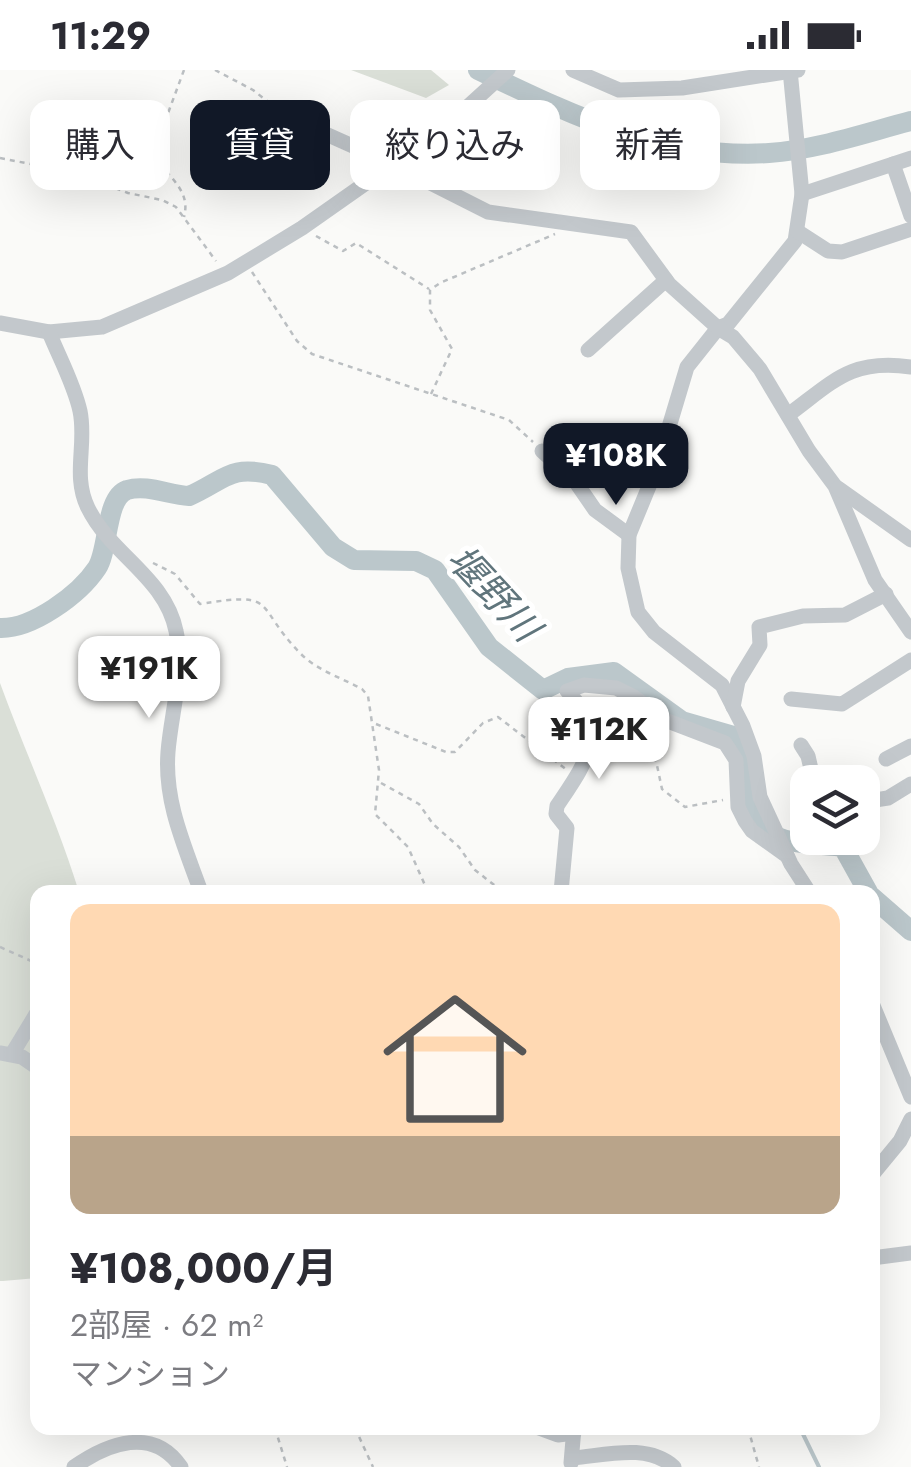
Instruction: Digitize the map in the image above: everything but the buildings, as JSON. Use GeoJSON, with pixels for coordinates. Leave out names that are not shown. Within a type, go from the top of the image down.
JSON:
{"type":"FeatureCollection","features":[{"type":"Feature","properties":{"kind":"street"},"geometry":{"type":"LineString","coordinates":[[573,70],[619,90],[682,88],[793,71],[792,100],[802,194],[795,241],[728,324],[718,328],[687,367],[658,467],[629,535],[628,568],[638,612],[654,632],[722,685],[754,756],[760,797],[805,885]]}},
{"type":"Feature","properties":{"kind":"street"},"geometry":{"type":"LineString","coordinates":[[473,100],[504,73]]}},
{"type":"Feature","properties":{"kind":"street"},"geometry":{"type":"LineString","coordinates":[[802,194],[911,158]]}},
{"type":"Feature","properties":{"kind":"street"},"geometry":{"type":"LineString","coordinates":[[893,164],[911,216]]}},
{"type":"Feature","properties":{"kind":"street"},"geometry":{"type":"LineString","coordinates":[[0,323],[49,332],[76,331],[114,322],[228,272],[356,190]]}},
{"type":"Feature","properties":{"kind":"street"},"geometry":{"type":"LineString","coordinates":[[444,190],[488,212],[631,232],[666,280],[733,337],[760,369],[835,486],[876,580],[911,632]]}},
{"type":"Feature","properties":{"kind":"street"},"geometry":{"type":"LineString","coordinates":[[797,231],[828,251],[842,252],[911,229]]}},
{"type":"Feature","properties":{"kind":"street"},"geometry":{"type":"LineString","coordinates":[[588,350],[666,280]]}},
{"type":"Feature","properties":{"kind":"street"},"geometry":{"type":"LineString","coordinates":[[49,332],[80,410],[79,474],[87,506],[96,522],[162,596],[178,635],[180,654],[167,756],[168,789],[174,818],[198,885]]}},
{"type":"Feature","properties":{"kind":"street"},"geometry":{"type":"LineString","coordinates":[[788,415],[846,372],[871,364],[911,367]]}},
{"type":"Feature","properties":{"kind":"street"},"geometry":{"type":"LineString","coordinates":[[542,451],[575,481],[595,510],[629,535]]}},
{"type":"Feature","properties":{"kind":"street"},"geometry":{"type":"LineString","coordinates":[[835,486],[911,540]]}},
{"type":"Feature","properties":{"kind":"street"},"geometry":{"type":"LineString","coordinates":[[734,707],[738,681],[760,644],[758,627],[803,616],[845,614],[886,594]]}},
{"type":"Feature","properties":{"kind":"street"},"geometry":{"type":"LineString","coordinates":[[791,699],[842,704],[911,660]]}},
{"type":"Feature","properties":{"kind":"street"},"geometry":{"type":"LineString","coordinates":[[562,885],[567,828],[556,814],[557,806],[587,754],[591,732],[588,715],[567,691],[584,685],[601,684],[625,692],[665,720],[725,744],[736,760],[738,803],[752,832],[786,854]]}},
{"type":"Feature","properties":{"kind":"street"},"geometry":{"type":"LineString","coordinates":[[801,745],[810,765]]}},
{"type":"Feature","properties":{"kind":"street"},"geometry":{"type":"LineString","coordinates":[[886,758],[911,746]]}},
{"type":"Feature","properties":{"kind":"street"},"geometry":{"type":"LineString","coordinates":[[738,803],[756,784]]}},
{"type":"Feature","properties":{"kind":"street"},"geometry":{"type":"LineString","coordinates":[[880,799],[911,784]]}},
{"type":"Feature","properties":{"kind":"street"},"geometry":{"type":"LineString","coordinates":[[30,1022],[6,1054],[30,1064]]}},
{"type":"Feature","properties":{"kind":"street"},"geometry":{"type":"LineString","coordinates":[[880,1022],[911,1097]]}},
{"type":"Feature","properties":{"kind":"street"},"geometry":{"type":"LineString","coordinates":[[880,1167],[907,1141],[911,1119]]}},
{"type":"Feature","properties":{"kind":"street"},"geometry":{"type":"LineString","coordinates":[[880,1257],[911,1253]]}},
{"type":"Feature","properties":{"kind":"street"},"geometry":{"type":"LineString","coordinates":[[574,1435],[572,1462],[634,1452],[657,1454],[674,1467]]}},
{"type":"Feature","properties":{"kind":"street"},"geometry":{"type":"LineString","coordinates":[[74,1467],[135,1440],[160,1446],[170,1452],[180,1467]]}},
{"type":"Feature","properties":{"kind":"path"},"geometry":{"type":"LineString","coordinates":[[184,70],[154,151],[157,160],[182,188],[188,205],[184,218]]}},
{"type":"Feature","properties":{"kind":"path"},"geometry":{"type":"LineString","coordinates":[[215,70],[266,100]]}},
{"type":"Feature","properties":{"kind":"path"},"geometry":{"type":"LineString","coordinates":[[0,158],[76,174],[128,193],[162,200],[176,207],[208,254],[228,272]]}},
{"type":"Feature","properties":{"kind":"path"},"geometry":{"type":"LineString","coordinates":[[431,395],[452,349],[430,310],[430,290],[440,282],[562,232],[562,222]]}},
{"type":"Feature","properties":{"kind":"path"},"geometry":{"type":"LineString","coordinates":[[302,228],[344,251],[356,243],[430,290]]}},
{"type":"Feature","properties":{"kind":"path"},"geometry":{"type":"LineString","coordinates":[[246,262],[298,341],[312,354],[509,420],[542,451]]}},
{"type":"Feature","properties":{"kind":"path"},"geometry":{"type":"LineString","coordinates":[[128,556],[140,556],[174,574],[200,604],[244,597],[257,600],[300,653],[368,696],[379,782],[375,814],[408,846],[425,885]]}},
{"type":"Feature","properties":{"kind":"path"},"geometry":{"type":"LineString","coordinates":[[374,723],[454,752],[484,723],[498,718],[576,776]]}},
{"type":"Feature","properties":{"kind":"path"},"geometry":{"type":"LineString","coordinates":[[591,732],[632,738],[644,747],[655,756],[662,789],[684,807],[738,803]]}},
{"type":"Feature","properties":{"kind":"path"},"geometry":{"type":"LineString","coordinates":[[379,782],[419,804],[475,870],[494,885]]}},
{"type":"Feature","properties":{"kind":"path"},"geometry":{"type":"LineString","coordinates":[[0,946],[30,960]]}},
{"type":"Feature","properties":{"kind":"path"},"geometry":{"type":"LineString","coordinates":[[278,1435],[287,1467]]}},
{"type":"Feature","properties":{"kind":"path"},"geometry":{"type":"LineString","coordinates":[[358,1435],[373,1467]]}},
{"type":"Feature","properties":{"kind":"path"},"geometry":{"type":"LineString","coordinates":[[750,1435],[760,1467]]}},
{"type":"Feature","properties":{"kind":"shaded area"},"geometry":{"type":"Polygon","coordinates":[[[351,70],[431,70],[449,85],[426,98],[351,70]]]}},
{"type":"Feature","properties":{"kind":"shaded area"},"geometry":{"type":"Polygon","coordinates":[[[0,683],[77,885],[30,885],[30,1279],[0,1281],[0,683]]]}},
{"type":"Feature","properties":{"kind":"waterway"},"geometry":{"type":"LineString","coordinates":[[478,70],[618,131],[691,149],[730,153],[787,151],[911,121]]}},
{"type":"Feature","properties":{"kind":"waterway","name":"堰野川"},"geometry":{"type":"LineString","coordinates":[[0,628],[40,617],[89,578],[101,560],[115,503],[127,490],[150,489],[189,496],[228,475],[246,471],[272,475],[333,547],[354,560],[416,561],[435,570],[489,647],[543,690],[568,678],[614,672],[682,721],[734,736],[742,756],[751,809],[758,822],[780,838],[843,847],[864,885]]}},
{"type":"Feature","properties":{"kind":"waterway","name":"堰野川"},"geometry":{"type":"LineString","coordinates":[[880,904],[911,931]]}},
{"type":"Feature","properties":{"kind":"waterway"},"geometry":{"type":"LineString","coordinates":[[803,1435],[819,1467]]}}]}
